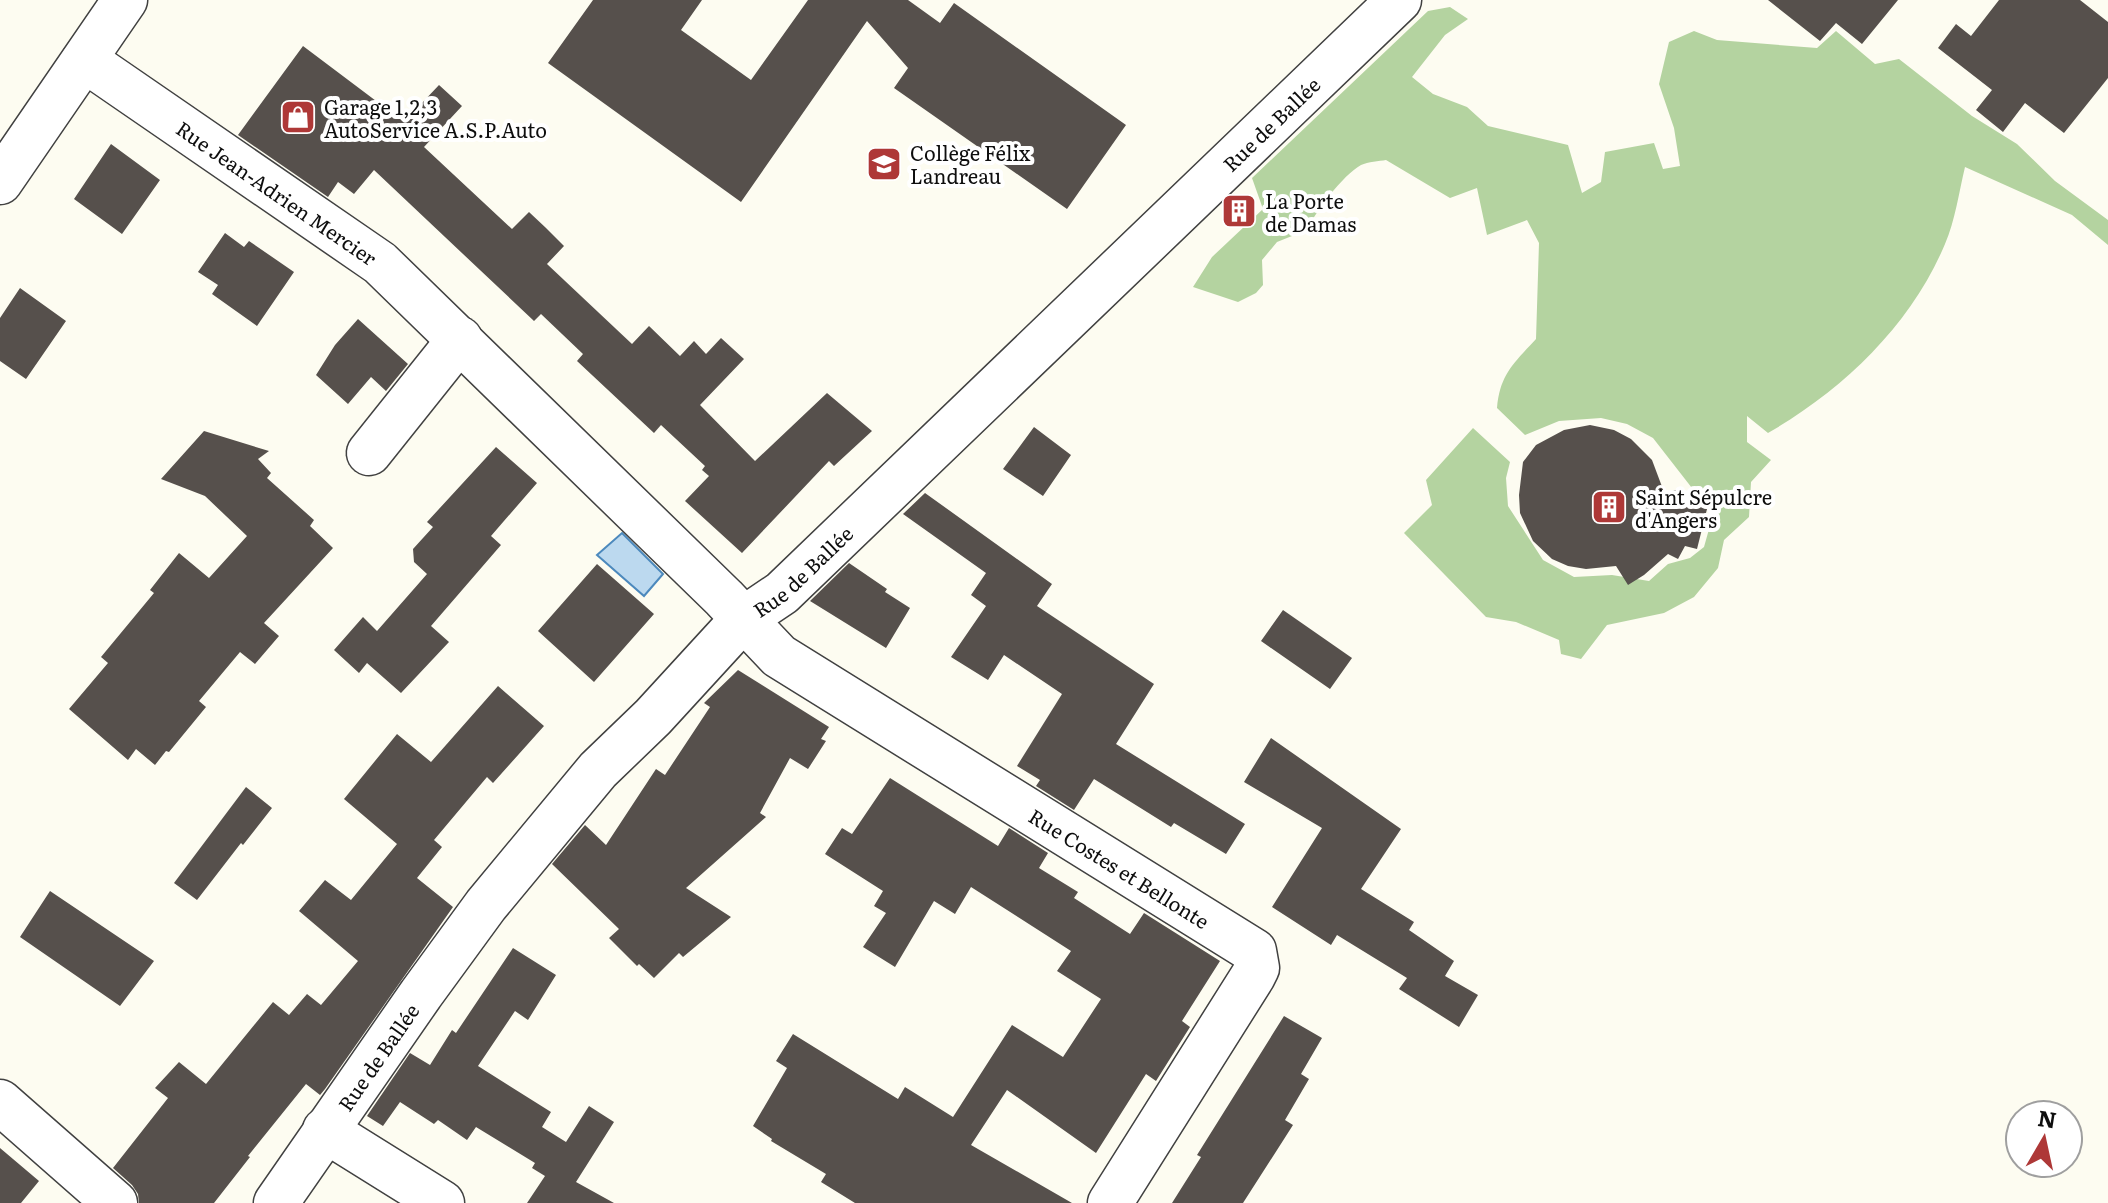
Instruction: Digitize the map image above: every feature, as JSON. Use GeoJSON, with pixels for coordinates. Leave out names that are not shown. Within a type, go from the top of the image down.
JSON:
{"type":"FeatureCollection","features":[{"type":"Feature","properties":{"kind":"street"},"geometry":{"type":"LineString","coordinates":[[0,182],[125,0]]}},
{"type":"Feature","properties":{"kind":"street","name":"Rue de Ballée"},"geometry":{"type":"LineString","coordinates":[[276,1203],[486,905],[598,770],[653,717],[742,620],[782,593],[1399,0]]}},
{"type":"Feature","properties":{"kind":"street","name":"Rue Jean-Adrien Mercier"},"geometry":{"type":"LineString","coordinates":[[83,62],[95,67],[380,263],[724,598],[742,620]]}},
{"type":"Feature","properties":{"kind":"street"},"geometry":{"type":"LineString","coordinates":[[369,453],[460,339]]}},
{"type":"Feature","properties":{"kind":"street","name":"Rue Costes et Bellonte"},"geometry":{"type":"LineString","coordinates":[[742,620],[779,656],[1254,951],[1257,968],[1253,976],[1110,1203]]}},
{"type":"Feature","properties":{"kind":"street"},"geometry":{"type":"LineString","coordinates":[[0,1102],[115,1203]]}},
{"type":"Feature","properties":{"kind":"street"},"geometry":{"type":"LineString","coordinates":[[325,1130],[442,1203]]}},
{"type":"Feature","properties":{"kind":"green space"},"geometry":{"type":"Polygon","coordinates":[[[1450,7],[1468,19],[1445,35],[1412,77],[1433,94],[1467,107],[1488,126],[1568,145],[1582,193],[1601,182],[1605,152],[1654,143],[1663,169],[1680,166],[1674,128],[1659,84],[1669,42],[1694,31],[1717,40],[1817,48],[1836,31],[1875,64],[1899,59],[1972,116],[2017,144],[2055,181],[2108,220],[2108,245],[2072,215],[1965,167],[1945,244],[1914,302],[1894,328],[1872,353],[1823,397],[1768,433],[1747,416],[1747,442],[1771,460],[1751,482],[1749,517],[1724,540],[1718,568],[1694,597],[1664,613],[1607,625],[1581,659],[1561,654],[1559,640],[1516,622],[1486,617],[1404,533],[1432,505],[1426,480],[1473,428],[1510,462],[1506,478],[1508,506],[1543,560],[1574,577],[1612,575],[1649,581],[1668,564],[1690,558],[1704,547],[1713,515],[1653,438],[1627,424],[1601,418],[1559,421],[1525,435],[1497,408],[1505,378],[1536,339],[1539,243],[1527,220],[1487,235],[1477,188],[1450,198],[1386,160],[1370,162],[1354,170],[1338,185],[1307,230],[1277,242],[1262,260],[1263,285],[1256,293],[1238,302],[1193,287],[1212,257],[1263,209],[1252,178],[1428,11],[1450,7]]]}},
{"type":"Feature","properties":{"kind":"water"},"geometry":{"type":"Polygon","coordinates":[[[622,533],[663,574],[644,596],[597,555],[622,533]]]}},
{"type":"Feature","properties":{"kind":"building"},"geometry":{"type":"Polygon","coordinates":[[[593,0],[702,0],[681,30],[751,80],[808,0],[908,0],[940,23],[954,3],[1126,125],[1067,209],[894,88],[908,68],[867,21],[741,202],[548,63],[593,0]]]}},
{"type":"Feature","properties":{"kind":"building"},"geometry":{"type":"Polygon","coordinates":[[[1768,0],[1898,0],[1862,44],[1836,23],[1820,41],[1768,0]]]}},
{"type":"Feature","properties":{"kind":"building"},"geometry":{"type":"Polygon","coordinates":[[[1999,0],[2080,0],[2108,22],[2108,78],[2064,133],[2025,103],[2003,132],[1976,110],[1992,90],[1938,48],[1956,24],[1971,36],[1999,0]]]}},
{"type":"Feature","properties":{"kind":"building"},"geometry":{"type":"Polygon","coordinates":[[[303,46],[404,122],[439,85],[462,106],[424,147],[512,229],[529,212],[546,228],[564,246],[547,264],[632,344],[649,326],[680,356],[694,341],[706,354],[721,338],[744,359],[700,405],[755,461],[827,393],[872,431],[834,466],[829,461],[742,553],[685,501],[709,476],[702,470],[705,466],[661,425],[654,433],[577,361],[583,354],[541,314],[534,321],[374,170],[354,194],[338,182],[328,197],[238,135],[303,46]]]}},
{"type":"Feature","properties":{"kind":"building"},"geometry":{"type":"Polygon","coordinates":[[[111,144],[160,180],[122,234],[74,199],[111,144]]]}},
{"type":"Feature","properties":{"kind":"building"},"geometry":{"type":"Polygon","coordinates":[[[225,233],[244,247],[249,241],[294,272],[257,326],[212,294],[218,285],[198,272],[225,233]]]}},
{"type":"Feature","properties":{"kind":"building"},"geometry":{"type":"Polygon","coordinates":[[[20,288],[66,321],[26,379],[0,361],[0,318],[20,288]]]}},
{"type":"Feature","properties":{"kind":"building"},"geometry":{"type":"Polygon","coordinates":[[[358,319],[408,364],[386,391],[371,377],[348,404],[316,375],[335,345],[358,319]]]}},
{"type":"Feature","properties":{"kind":"building","name":"Saint Sépulcre d'Angers"},"geometry":{"type":"Polygon","coordinates":[[[1590,425],[1614,430],[1631,439],[1652,460],[1664,492],[1683,489],[1682,501],[1707,509],[1697,549],[1685,546],[1678,559],[1668,554],[1628,585],[1616,566],[1586,569],[1552,559],[1533,541],[1520,513],[1523,462],[1536,445],[1564,430],[1590,425]]]}},
{"type":"Feature","properties":{"kind":"building"},"geometry":{"type":"Polygon","coordinates":[[[1034,427],[1071,455],[1043,496],[1003,469],[1034,427]]]}},
{"type":"Feature","properties":{"kind":"building"},"geometry":{"type":"Polygon","coordinates":[[[204,431],[269,451],[258,459],[271,473],[267,478],[314,520],[310,526],[333,548],[264,623],[279,636],[255,664],[240,652],[199,701],[206,707],[155,765],[136,749],[128,760],[69,709],[108,663],[101,657],[154,593],[150,590],[179,553],[209,578],[247,536],[205,496],[161,479],[204,431]]]}},
{"type":"Feature","properties":{"kind":"building"},"geometry":{"type":"Polygon","coordinates":[[[496,447],[537,483],[491,536],[501,545],[431,626],[449,642],[401,693],[367,663],[359,673],[334,650],[363,617],[377,631],[427,574],[414,562],[413,549],[433,527],[427,522],[496,447]]]}},
{"type":"Feature","properties":{"kind":"building"},"geometry":{"type":"Polygon","coordinates":[[[925,493],[1052,584],[1037,606],[1154,684],[1116,744],[1245,824],[1226,854],[1174,823],[1171,827],[1094,779],[1074,810],[1036,786],[1040,780],[1017,766],[1062,694],[1004,655],[988,680],[951,657],[986,606],[971,595],[986,573],[903,514],[925,493]]]}},
{"type":"Feature","properties":{"kind":"building"},"geometry":{"type":"Polygon","coordinates":[[[849,563],[910,608],[886,648],[810,601],[849,563]]]}},
{"type":"Feature","properties":{"kind":"building"},"geometry":{"type":"Polygon","coordinates":[[[597,564],[654,614],[594,682],[538,631],[597,564]]]}},
{"type":"Feature","properties":{"kind":"building"},"geometry":{"type":"Polygon","coordinates":[[[1283,610],[1352,658],[1330,689],[1261,641],[1283,610]]]}},
{"type":"Feature","properties":{"kind":"building"},"geometry":{"type":"Polygon","coordinates":[[[738,670],[829,727],[821,739],[826,741],[808,769],[790,758],[760,813],[766,817],[686,888],[731,917],[683,957],[679,953],[654,978],[609,938],[619,929],[552,864],[585,825],[606,845],[656,769],[665,775],[710,707],[704,703],[738,670]]]}},
{"type":"Feature","properties":{"kind":"building"},"geometry":{"type":"Polygon","coordinates":[[[498,686],[544,726],[493,783],[487,777],[434,840],[442,847],[417,878],[453,907],[325,1089],[320,1095],[306,1084],[214,1203],[139,1203],[132,1185],[113,1168],[168,1098],[155,1088],[179,1062],[206,1084],[273,1002],[289,1015],[307,994],[321,1005],[358,961],[299,911],[325,880],[351,900],[397,844],[344,799],[397,734],[431,762],[498,686]]]}},
{"type":"Feature","properties":{"kind":"building"},"geometry":{"type":"Polygon","coordinates":[[[1271,738],[1401,829],[1361,889],[1414,922],[1409,930],[1454,961],[1445,976],[1478,995],[1459,1027],[1399,989],[1407,978],[1337,935],[1331,945],[1272,907],[1322,828],[1244,782],[1271,738]]]}},
{"type":"Feature","properties":{"kind":"building"},"geometry":{"type":"Polygon","coordinates":[[[890,778],[998,846],[1009,828],[1048,853],[1039,868],[1078,892],[1074,898],[1130,934],[1144,913],[1220,961],[1182,1021],[1190,1027],[1156,1081],[1146,1074],[1096,1153],[1007,1090],[971,1145],[1072,1203],[855,1203],[821,1182],[826,1174],[771,1141],[753,1126],[787,1068],[776,1061],[793,1034],[898,1099],[905,1087],[953,1117],[1012,1025],[1063,1057],[1101,999],[1057,971],[1071,951],[971,887],[955,914],[934,901],[895,967],[863,947],[886,913],[874,906],[883,891],[825,854],[842,828],[852,834],[890,778]]]}},
{"type":"Feature","properties":{"kind":"building"},"geometry":{"type":"Polygon","coordinates":[[[246,787],[272,808],[197,900],[174,883],[246,787]]]}},
{"type":"Feature","properties":{"kind":"building"},"geometry":{"type":"Polygon","coordinates":[[[50,891],[154,961],[120,1006],[20,937],[50,891]]]}},
{"type":"Feature","properties":{"kind":"building"},"geometry":{"type":"Polygon","coordinates":[[[513,948],[556,975],[528,1020],[515,1011],[478,1066],[551,1112],[542,1127],[566,1142],[589,1106],[614,1122],[576,1182],[614,1203],[527,1203],[545,1176],[532,1168],[535,1163],[476,1127],[467,1140],[438,1120],[434,1124],[400,1102],[383,1126],[367,1116],[410,1053],[430,1065],[452,1030],[456,1033],[513,948]]]}},
{"type":"Feature","properties":{"kind":"building"},"geometry":{"type":"Polygon","coordinates":[[[1284,1016],[1322,1038],[1301,1074],[1309,1079],[1285,1120],[1293,1125],[1243,1203],[1172,1203],[1201,1157],[1197,1155],[1284,1016]]]}},
{"type":"Feature","properties":{"kind":"building"},"geometry":{"type":"Polygon","coordinates":[[[0,1148],[39,1181],[21,1203],[0,1203],[0,1148]]]}},
{"type":"Feature","properties":{"kind":"place","name":"Garage 1,2,3 AutoService A.S.P.Auto"},"geometry":{"type":"Point","coordinates":[298,117]}},
{"type":"Feature","properties":{"kind":"place","name":"Collège Félix Landreau"},"geometry":{"type":"Point","coordinates":[884,164]}},
{"type":"Feature","properties":{"kind":"place","name":"La Porte de Damas"},"geometry":{"type":"Point","coordinates":[1239,211]}},
{"type":"Feature","properties":{"kind":"place","name":"Saint Sépulcre d'Angers"},"geometry":{"type":"Point","coordinates":[1609,507]}}]}
